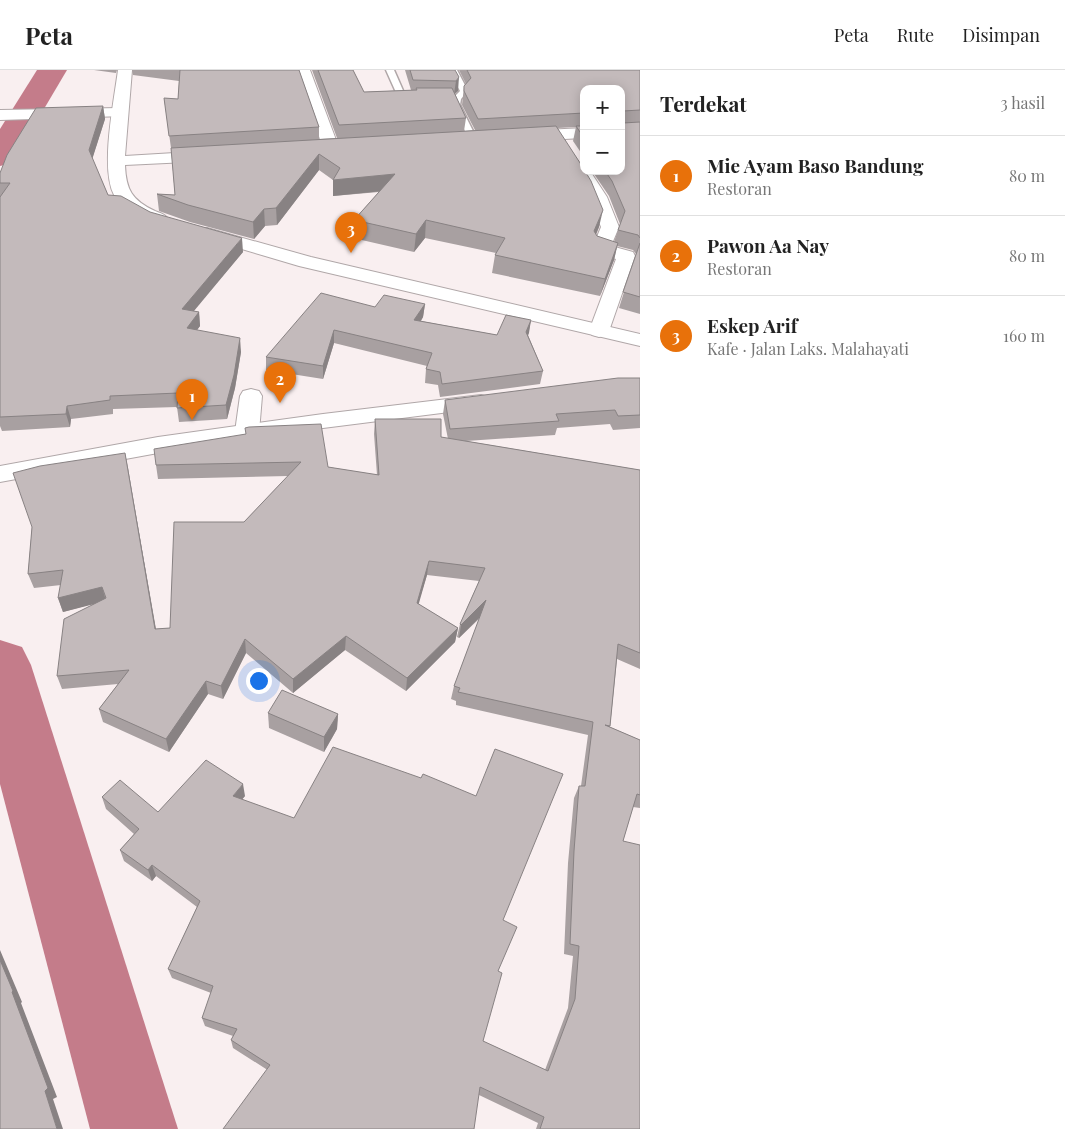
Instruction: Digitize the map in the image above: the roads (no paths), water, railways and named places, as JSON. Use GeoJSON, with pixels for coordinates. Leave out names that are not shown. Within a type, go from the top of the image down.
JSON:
{"type":"FeatureCollection","features":[{"type":"Feature","properties":{"kind":"street"},"geometry":{"type":"LineString","coordinates":[[125,70],[116,161],[122,195],[138,210],[158,219],[306,262],[640,340]]}},
{"type":"Feature","properties":{"kind":"street"},"geometry":{"type":"LineString","coordinates":[[303,70],[331,148]]}},
{"type":"Feature","properties":{"kind":"street"},"geometry":{"type":"LineString","coordinates":[[0,116],[120,113]]}},
{"type":"Feature","properties":{"kind":"street"},"geometry":{"type":"LineString","coordinates":[[511,137],[580,133]]}},
{"type":"Feature","properties":{"kind":"street"},"geometry":{"type":"LineString","coordinates":[[558,135],[568,150]]}},
{"type":"Feature","properties":{"kind":"street"},"geometry":{"type":"LineString","coordinates":[[454,141],[492,138]]}},
{"type":"Feature","properties":{"kind":"street"},"geometry":{"type":"LineString","coordinates":[[312,150],[350,147]]}},
{"type":"Feature","properties":{"kind":"street"},"geometry":{"type":"LineString","coordinates":[[116,161],[224,155]]}},
{"type":"Feature","properties":{"kind":"street"},"geometry":{"type":"LineString","coordinates":[[578,166],[598,197],[610,227],[601,249],[626,256],[599,331]]}},
{"type":"Feature","properties":{"kind":"street"},"geometry":{"type":"LineString","coordinates":[[248,432],[251,396]]}},
{"type":"Feature","properties":{"kind":"street"},"geometry":{"type":"LineString","coordinates":[[4,473],[158,445],[503,399]]}},
{"type":"Feature","properties":{"kind":"lane"},"geometry":{"type":"LineString","coordinates":[[390,70],[402,97],[408,99],[458,98]]}},
{"type":"Feature","properties":{"kind":"lane"},"geometry":{"type":"LineString","coordinates":[[453,70],[464,91],[458,98],[456,105],[473,140]]}},
{"type":"Feature","properties":{"kind":"waterway"},"geometry":{"type":"LineString","coordinates":[[0,156],[52,70]]}},
{"type":"Feature","properties":{"kind":"waterway"},"geometry":{"type":"LineString","coordinates":[[0,665],[134,1129]]}},
{"type":"Feature","properties":{"kind":"place","name":"Eskep Arif"},"geometry":{"type":"Point","coordinates":[351,253]}},
{"type":"Feature","properties":{"kind":"place","name":"Pawon Aa Nay"},"geometry":{"type":"Point","coordinates":[280,403]}},
{"type":"Feature","properties":{"kind":"place","name":"Mie Ayam Baso Bandung"},"geometry":{"type":"Point","coordinates":[192,420]}}]}
